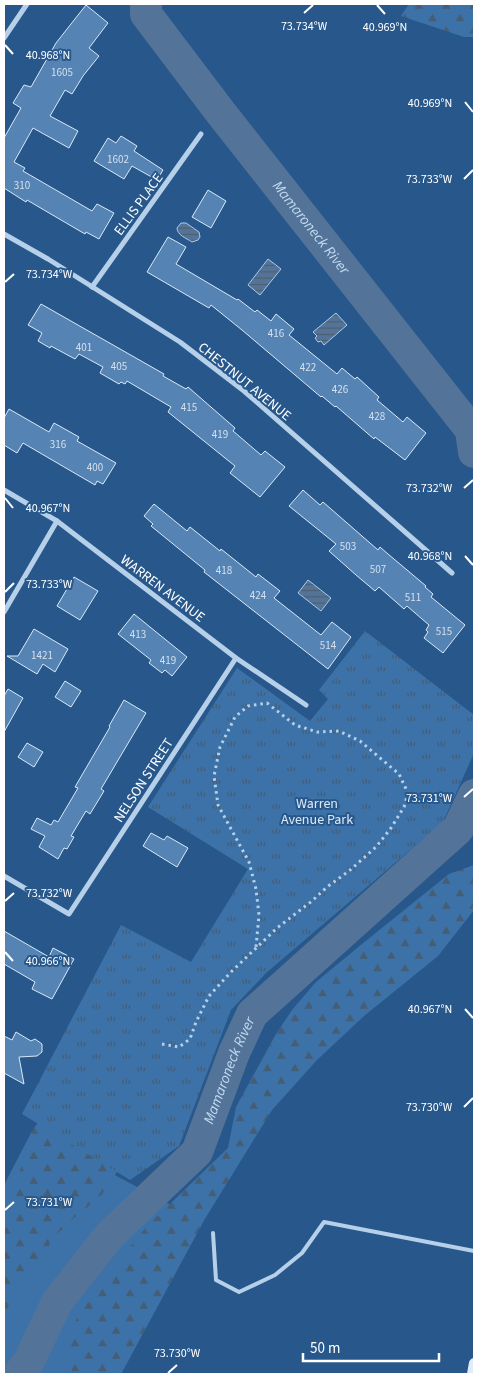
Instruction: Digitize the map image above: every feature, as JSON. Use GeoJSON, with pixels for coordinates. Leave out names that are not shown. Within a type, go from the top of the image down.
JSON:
{"type":"FeatureCollection","features":[{"type":"Feature","properties":{"kind":"street"},"geometry":{"type":"LineString","coordinates":[[4,38],[27,4]]}},
{"type":"Feature","properties":{"kind":"street","name":"ELLIS PLACE"},"geometry":{"type":"LineString","coordinates":[[92,287],[201,134]]}},
{"type":"Feature","properties":{"kind":"street","name":"CHESTNUT AVENUE"},"geometry":{"type":"LineString","coordinates":[[4,234],[48,259],[180,342],[244,391],[452,573]]}},
{"type":"Feature","properties":{"kind":"street","name":"WARREN AVENUE"},"geometry":{"type":"LineString","coordinates":[[4,490],[57,521],[236,658],[306,705]]}},
{"type":"Feature","properties":{"kind":"street"},"geometry":{"type":"LineString","coordinates":[[4,612],[57,521]]}},
{"type":"Feature","properties":{"kind":"street","name":"NELSON STREET"},"geometry":{"type":"LineString","coordinates":[[4,876],[69,914],[236,658]]}},
{"type":"Feature","properties":{"kind":"street"},"geometry":{"type":"LineString","coordinates":[[472,1374],[474,1363]]}},
{"type":"Feature","properties":{"kind":"lane"},"geometry":{"type":"LineString","coordinates":[[213,1233],[216,1280],[239,1292],[275,1275],[302,1253],[324,1222],[474,1250]]}},
{"type":"Feature","properties":{"kind":"path"},"geometry":{"type":"LineString","coordinates":[[162,1044],[179,1046],[190,1039],[209,996],[277,928],[376,847],[404,808],[408,793],[399,774],[360,742],[339,731],[317,732],[295,725],[267,703],[248,706],[235,717],[220,747],[214,776],[218,805],[249,862],[256,889],[259,915],[256,947]]}},
{"type":"Feature","properties":{"kind":"green space"},"geometry":{"type":"Polygon","coordinates":[[[409,4],[474,4],[474,37],[464,37],[401,16],[409,4]]]}},
{"type":"Feature","properties":{"kind":"green space","name":"Warren Avenue Park"},"geometry":{"type":"Polygon","coordinates":[[[365,631],[474,715],[474,753],[443,822],[266,973],[231,1010],[179,1146],[130,1180],[22,1114],[121,925],[191,962],[248,869],[148,807],[237,668],[310,721],[328,699],[319,690],[365,631]]]}},
{"type":"Feature","properties":{"kind":"green space"},"geometry":{"type":"Polygon","coordinates":[[[474,865],[474,910],[438,956],[364,1016],[317,1060],[272,1110],[203,1222],[121,1374],[72,1374],[69,1332],[90,1297],[147,1226],[228,1148],[236,1107],[276,1034],[292,1010],[316,982],[449,874],[474,865]]]}},
{"type":"Feature","properties":{"kind":"green space"},"geometry":{"type":"Polygon","coordinates":[[[51,1104],[132,1150],[100,1197],[55,1236],[4,1313],[4,1223],[32,1131],[51,1104]]]}},
{"type":"Feature","properties":{"kind":"green space"},"geometry":{"type":"Polygon","coordinates":[[[32,1131],[203,1222],[121,1374],[4,1374],[4,1185],[32,1131]]]}},
{"type":"Feature","properties":{"kind":"shaded area"},"geometry":{"type":"Polygon","coordinates":[[[181,223],[186,223],[199,232],[200,237],[198,240],[192,242],[180,234],[177,228],[181,223]]]}},
{"type":"Feature","properties":{"kind":"shaded area"},"geometry":{"type":"Polygon","coordinates":[[[268,259],[281,269],[260,295],[248,285],[268,259]]]}},
{"type":"Feature","properties":{"kind":"shaded area"},"geometry":{"type":"Polygon","coordinates":[[[336,313],[347,325],[324,345],[321,341],[318,342],[315,338],[317,336],[313,332],[336,313]]]}},
{"type":"Feature","properties":{"kind":"shaded area"},"geometry":{"type":"Polygon","coordinates":[[[308,580],[331,598],[321,611],[298,593],[308,580]]]}},
{"type":"Feature","properties":{"kind":"building"},"geometry":{"type":"Polygon","coordinates":[[[86,5],[108,23],[89,48],[99,56],[72,94],[65,90],[50,116],[78,131],[69,148],[33,128],[14,162],[25,168],[23,171],[92,211],[97,204],[114,213],[99,239],[86,232],[85,234],[4,188],[4,138],[21,108],[13,103],[24,85],[31,87],[56,43],[86,5]]]}},
{"type":"Feature","properties":{"kind":"building"},"geometry":{"type":"Polygon","coordinates":[[[121,136],[137,146],[134,151],[163,170],[157,180],[132,166],[124,179],[94,161],[108,138],[116,143],[121,136]]]}},
{"type":"Feature","properties":{"kind":"building"},"geometry":{"type":"Polygon","coordinates":[[[208,190],[226,201],[211,228],[192,217],[208,190]]]}},
{"type":"Feature","properties":{"kind":"building"},"geometry":{"type":"Polygon","coordinates":[[[168,237],[186,247],[176,264],[238,299],[255,312],[257,310],[271,321],[276,314],[294,329],[289,335],[337,374],[342,368],[355,379],[357,377],[379,397],[377,400],[403,422],[407,417],[426,433],[405,460],[375,437],[374,439],[336,406],[321,397],[211,305],[209,308],[147,272],[168,237]]]}},
{"type":"Feature","properties":{"kind":"building"},"geometry":{"type":"Polygon","coordinates":[[[41,304],[164,374],[163,376],[186,389],[188,387],[235,428],[233,431],[261,455],[265,451],[285,467],[260,497],[230,473],[235,466],[168,412],[171,407],[127,381],[125,384],[121,382],[119,384],[100,373],[103,367],[79,354],[75,359],[38,341],[42,333],[28,325],[41,304]]]}},
{"type":"Feature","properties":{"kind":"building"},"geometry":{"type":"Polygon","coordinates":[[[9,409],[49,432],[54,423],[79,437],[77,441],[116,463],[103,484],[97,481],[95,485],[23,443],[17,453],[4,445],[4,418],[9,409]]]}},
{"type":"Feature","properties":{"kind":"building"},"geometry":{"type":"Polygon","coordinates":[[[303,490],[320,505],[323,502],[378,550],[380,547],[426,586],[433,594],[431,597],[465,625],[443,653],[424,638],[428,632],[426,630],[429,625],[407,606],[404,609],[379,587],[375,591],[356,575],[329,551],[336,544],[289,506],[303,490]]]}},
{"type":"Feature","properties":{"kind":"building"},"geometry":{"type":"Polygon","coordinates":[[[154,504],[187,531],[190,527],[256,577],[258,574],[280,591],[274,598],[321,635],[332,622],[351,637],[328,669],[204,572],[205,570],[151,526],[153,524],[144,516],[154,504]]]}},
{"type":"Feature","properties":{"kind":"building"},"geometry":{"type":"Polygon","coordinates":[[[74,577],[98,591],[80,620],[57,606],[74,577]]]}},
{"type":"Feature","properties":{"kind":"building"},"geometry":{"type":"Polygon","coordinates":[[[134,614],[187,657],[172,676],[165,670],[162,673],[149,663],[151,660],[118,634],[134,614]]]}},
{"type":"Feature","properties":{"kind":"building"},"geometry":{"type":"Polygon","coordinates":[[[34,629],[68,649],[55,672],[43,664],[37,674],[7,656],[18,656],[34,629]]]}},
{"type":"Feature","properties":{"kind":"building"},"geometry":{"type":"Polygon","coordinates":[[[65,681],[81,691],[71,707],[55,697],[65,681]]]}},
{"type":"Feature","properties":{"kind":"building"},"geometry":{"type":"Polygon","coordinates":[[[8,689],[23,698],[4,732],[4,696],[8,689]]]}},
{"type":"Feature","properties":{"kind":"building"},"geometry":{"type":"Polygon","coordinates":[[[124,700],[146,713],[101,789],[104,791],[90,814],[86,811],[71,836],[74,837],[67,849],[64,848],[58,859],[39,847],[45,836],[31,829],[37,818],[51,825],[54,820],[58,822],[78,788],[75,787],[124,700]]]}},
{"type":"Feature","properties":{"kind":"building"},"geometry":{"type":"Polygon","coordinates":[[[27,743],[43,752],[34,767],[18,757],[27,743]]]}},
{"type":"Feature","properties":{"kind":"building"},"geometry":{"type":"Polygon","coordinates":[[[151,833],[164,840],[167,836],[188,848],[177,867],[143,846],[151,833]]]}},
{"type":"Feature","properties":{"kind":"building"},"geometry":{"type":"Polygon","coordinates":[[[4,931],[49,957],[53,948],[74,959],[52,999],[32,989],[35,982],[4,964],[4,931]]]}},
{"type":"Feature","properties":{"kind":"building"},"geometry":{"type":"Polygon","coordinates":[[[16,1032],[31,1041],[35,1039],[42,1044],[42,1052],[37,1056],[19,1057],[24,1084],[4,1073],[4,1036],[12,1040],[16,1032]]]}},
{"type":"Feature","properties":{"kind":"waterway","name":"Mamaroneck River"},"geometry":{"type":"LineString","coordinates":[[146,4],[146,14],[221,113],[471,430],[474,452]]}},
{"type":"Feature","properties":{"kind":"waterway","name":"Mamaroneck River"},"geometry":{"type":"LineString","coordinates":[[19,1374],[29,1361],[57,1302],[109,1236],[197,1152],[234,1053],[252,1014],[458,829],[474,795]]}}]}
